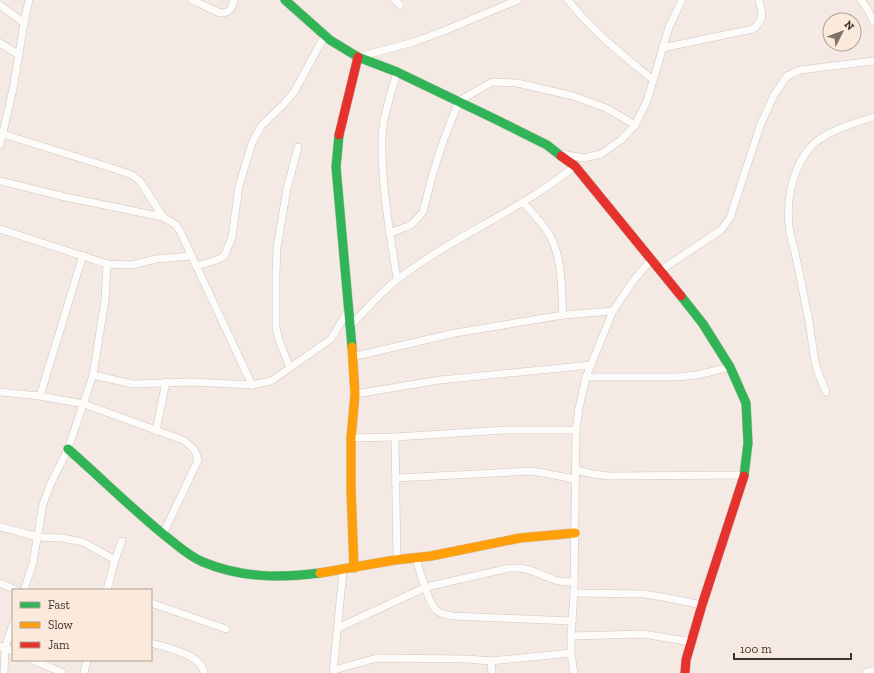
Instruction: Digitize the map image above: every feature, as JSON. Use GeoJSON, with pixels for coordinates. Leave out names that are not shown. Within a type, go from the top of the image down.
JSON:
{"type":"FeatureCollection","features":[{"type":"Feature","properties":{"kind":"street"},"geometry":{"type":"LineString","coordinates":[[0,145],[3,134],[4,113],[13,89],[29,0]]}},
{"type":"Feature","properties":{"kind":"street"},"geometry":{"type":"LineString","coordinates":[[192,0],[220,13],[225,13],[231,9],[234,0]]}},
{"type":"Feature","properties":{"kind":"street"},"geometry":{"type":"LineString","coordinates":[[285,0],[325,35],[358,57],[397,72],[459,101],[546,145],[561,154],[576,166],[703,324],[730,367],[746,403],[748,443],[744,476],[702,606],[686,660],[685,673]]}},
{"type":"Feature","properties":{"kind":"street"},"geometry":{"type":"LineString","coordinates":[[358,57],[414,42],[518,0]]}},
{"type":"Feature","properties":{"kind":"street"},"geometry":{"type":"LineString","coordinates":[[568,0],[583,18],[604,38],[653,80]]}},
{"type":"Feature","properties":{"kind":"street"},"geometry":{"type":"LineString","coordinates":[[561,154],[584,158],[601,154],[622,140],[635,125],[647,101],[669,27],[682,0]]}},
{"type":"Feature","properties":{"kind":"street"},"geometry":{"type":"LineString","coordinates":[[662,48],[754,29],[762,19],[759,0]]}},
{"type":"Feature","properties":{"kind":"street"},"geometry":{"type":"LineString","coordinates":[[861,0],[874,22]]}},
{"type":"Feature","properties":{"kind":"street"},"geometry":{"type":"LineString","coordinates":[[0,5],[24,23]]}},
{"type":"Feature","properties":{"kind":"street"},"geometry":{"type":"LineString","coordinates":[[196,266],[217,260],[224,256],[232,237],[239,186],[252,143],[261,126],[294,92],[325,35]]}},
{"type":"Feature","properties":{"kind":"street"},"geometry":{"type":"LineString","coordinates":[[0,43],[19,55]]}},
{"type":"Feature","properties":{"kind":"street"},"geometry":{"type":"LineString","coordinates":[[354,568],[351,438],[355,394],[336,167],[339,133],[358,57]]}},
{"type":"Feature","properties":{"kind":"street"},"geometry":{"type":"LineString","coordinates":[[661,270],[721,230],[730,218],[760,126],[774,95],[787,76],[800,70],[874,61]]}},
{"type":"Feature","properties":{"kind":"street"},"geometry":{"type":"LineString","coordinates":[[397,72],[386,111],[382,138],[383,170],[397,279]]}},
{"type":"Feature","properties":{"kind":"street"},"geometry":{"type":"LineString","coordinates":[[390,233],[411,225],[423,212],[433,172],[459,101],[492,82],[517,83],[594,102],[635,125]]}},
{"type":"Feature","properties":{"kind":"street"},"geometry":{"type":"LineString","coordinates":[[826,392],[815,362],[809,318],[790,232],[789,223],[791,190],[795,174],[809,148],[823,137],[874,117]]}},
{"type":"Feature","properties":{"kind":"street"},"geometry":{"type":"LineString","coordinates":[[3,134],[115,169],[132,175],[140,181],[163,217],[176,226],[180,231],[252,385]]}},
{"type":"Feature","properties":{"kind":"street"},"geometry":{"type":"LineString","coordinates":[[290,368],[276,328],[276,266],[277,247],[286,189],[298,146]]}},
{"type":"Feature","properties":{"kind":"street"},"geometry":{"type":"LineString","coordinates":[[350,326],[397,279],[441,249],[543,191],[576,166]]}},
{"type":"Feature","properties":{"kind":"street"},"geometry":{"type":"LineString","coordinates":[[0,181],[65,197],[163,217]]}},
{"type":"Feature","properties":{"kind":"street"},"geometry":{"type":"LineString","coordinates":[[522,202],[542,225],[554,243],[559,264],[564,315]]}},
{"type":"Feature","properties":{"kind":"street"},"geometry":{"type":"LineString","coordinates":[[0,229],[107,264],[131,265],[156,259],[191,256]]}},
{"type":"Feature","properties":{"kind":"street"},"geometry":{"type":"LineString","coordinates":[[40,396],[83,255]]}},
{"type":"Feature","properties":{"kind":"street"},"geometry":{"type":"LineString","coordinates":[[574,673],[571,653],[571,636],[574,593],[576,430],[579,408],[590,365],[613,311],[633,281],[652,259]]}},
{"type":"Feature","properties":{"kind":"street"},"geometry":{"type":"LineString","coordinates":[[24,589],[33,563],[43,504],[51,483],[68,449],[93,374],[104,300],[107,264]]}},
{"type":"Feature","properties":{"kind":"street"},"geometry":{"type":"LineString","coordinates":[[93,374],[132,384],[202,382],[252,385],[271,381],[331,339],[348,311]]}},
{"type":"Feature","properties":{"kind":"street"},"geometry":{"type":"LineString","coordinates":[[352,357],[455,333],[564,315],[613,311]]}},
{"type":"Feature","properties":{"kind":"street"},"geometry":{"type":"LineString","coordinates":[[355,394],[440,380],[590,365]]}},
{"type":"Feature","properties":{"kind":"street"},"geometry":{"type":"LineString","coordinates":[[586,377],[677,377],[697,375],[730,367]]}},
{"type":"Feature","properties":{"kind":"street"},"geometry":{"type":"LineString","coordinates":[[156,430],[166,382]]}},
{"type":"Feature","properties":{"kind":"street"},"geometry":{"type":"LineString","coordinates":[[0,392],[40,396],[84,404],[183,440],[191,446],[195,450],[198,460],[163,534]]}},
{"type":"Feature","properties":{"kind":"street"},"geometry":{"type":"LineString","coordinates":[[351,438],[395,437],[505,430],[576,430]]}},
{"type":"Feature","properties":{"kind":"street"},"geometry":{"type":"LineString","coordinates":[[395,437],[397,560]]}},
{"type":"Feature","properties":{"kind":"street"},"geometry":{"type":"LineString","coordinates":[[68,449],[93,469],[141,515],[185,552],[202,561],[233,573],[279,578],[315,575],[522,538],[575,532]]}},
{"type":"Feature","properties":{"kind":"street"},"geometry":{"type":"LineString","coordinates":[[576,470],[609,476],[744,476]]}},
{"type":"Feature","properties":{"kind":"street"},"geometry":{"type":"LineString","coordinates":[[396,478],[532,471],[576,479]]}},
{"type":"Feature","properties":{"kind":"street"},"geometry":{"type":"LineString","coordinates":[[0,527],[38,536],[84,542],[115,560]]}},
{"type":"Feature","properties":{"kind":"street"},"geometry":{"type":"LineString","coordinates":[[109,589],[115,560],[122,541]]}},
{"type":"Feature","properties":{"kind":"street"},"geometry":{"type":"LineString","coordinates":[[416,558],[435,609],[447,615],[572,621]]}},
{"type":"Feature","properties":{"kind":"street"},"geometry":{"type":"LineString","coordinates":[[338,628],[426,587],[510,568],[528,569],[555,580],[574,582]]}},
{"type":"Feature","properties":{"kind":"street"},"geometry":{"type":"LineString","coordinates":[[343,571],[333,671],[377,658],[468,659],[492,661],[571,653]]}},
{"type":"Feature","properties":{"kind":"street"},"geometry":{"type":"LineString","coordinates":[[0,584],[13,589]]}},
{"type":"Feature","properties":{"kind":"street"},"geometry":{"type":"LineString","coordinates":[[574,593],[644,594],[702,606]]}},
{"type":"Feature","properties":{"kind":"street"},"geometry":{"type":"LineString","coordinates":[[152,603],[226,629]]}},
{"type":"Feature","properties":{"kind":"street"},"geometry":{"type":"LineString","coordinates":[[4,673],[3,647],[12,626]]}},
{"type":"Feature","properties":{"kind":"street"},"geometry":{"type":"LineString","coordinates":[[571,636],[643,634],[692,642]]}},
{"type":"Feature","properties":{"kind":"street"},"geometry":{"type":"LineString","coordinates":[[152,643],[193,658],[201,665],[204,673]]}},
{"type":"Feature","properties":{"kind":"street"},"geometry":{"type":"LineString","coordinates":[[35,661],[63,673]]}},
{"type":"Feature","properties":{"kind":"street"},"geometry":{"type":"LineString","coordinates":[[84,673],[87,661]]}},
{"type":"Feature","properties":{"kind":"street"},"geometry":{"type":"LineString","coordinates":[[492,661],[492,673]]}},
{"type":"Feature","properties":{"kind":"street"},"geometry":{"type":"LineString","coordinates":[[865,673],[874,670]]}},
{"type":"Feature","properties":{"kind":"traffic: fast"},"geometry":{"type":"LineString","coordinates":[[285,0],[330,40],[358,57],[397,72],[499,121],[547,145],[561,156]]}},
{"type":"Feature","properties":{"kind":"traffic: fast"},"geometry":{"type":"LineString","coordinates":[[339,135],[336,167],[352,347]]}},
{"type":"Feature","properties":{"kind":"traffic: fast"},"geometry":{"type":"LineString","coordinates":[[681,296],[703,324],[730,367],[746,403],[748,443],[744,476]]}},
{"type":"Feature","properties":{"kind":"traffic: fast"},"geometry":{"type":"LineString","coordinates":[[68,449],[127,503],[182,550],[203,562],[246,574],[290,576],[320,573]]}},
{"type":"Feature","properties":{"kind":"traffic: slow"},"geometry":{"type":"LineString","coordinates":[[352,347],[355,394],[351,438],[354,568]]}},
{"type":"Feature","properties":{"kind":"traffic: slow"},"geometry":{"type":"LineString","coordinates":[[320,573],[395,560],[431,556],[520,538],[575,533]]}},
{"type":"Feature","properties":{"kind":"traffic: jam"},"geometry":{"type":"LineString","coordinates":[[339,135],[358,57]]}},
{"type":"Feature","properties":{"kind":"traffic: jam"},"geometry":{"type":"LineString","coordinates":[[561,156],[575,166],[681,296]]}},
{"type":"Feature","properties":{"kind":"traffic: jam"},"geometry":{"type":"LineString","coordinates":[[685,673],[686,660],[702,605],[744,476]]}}]}
